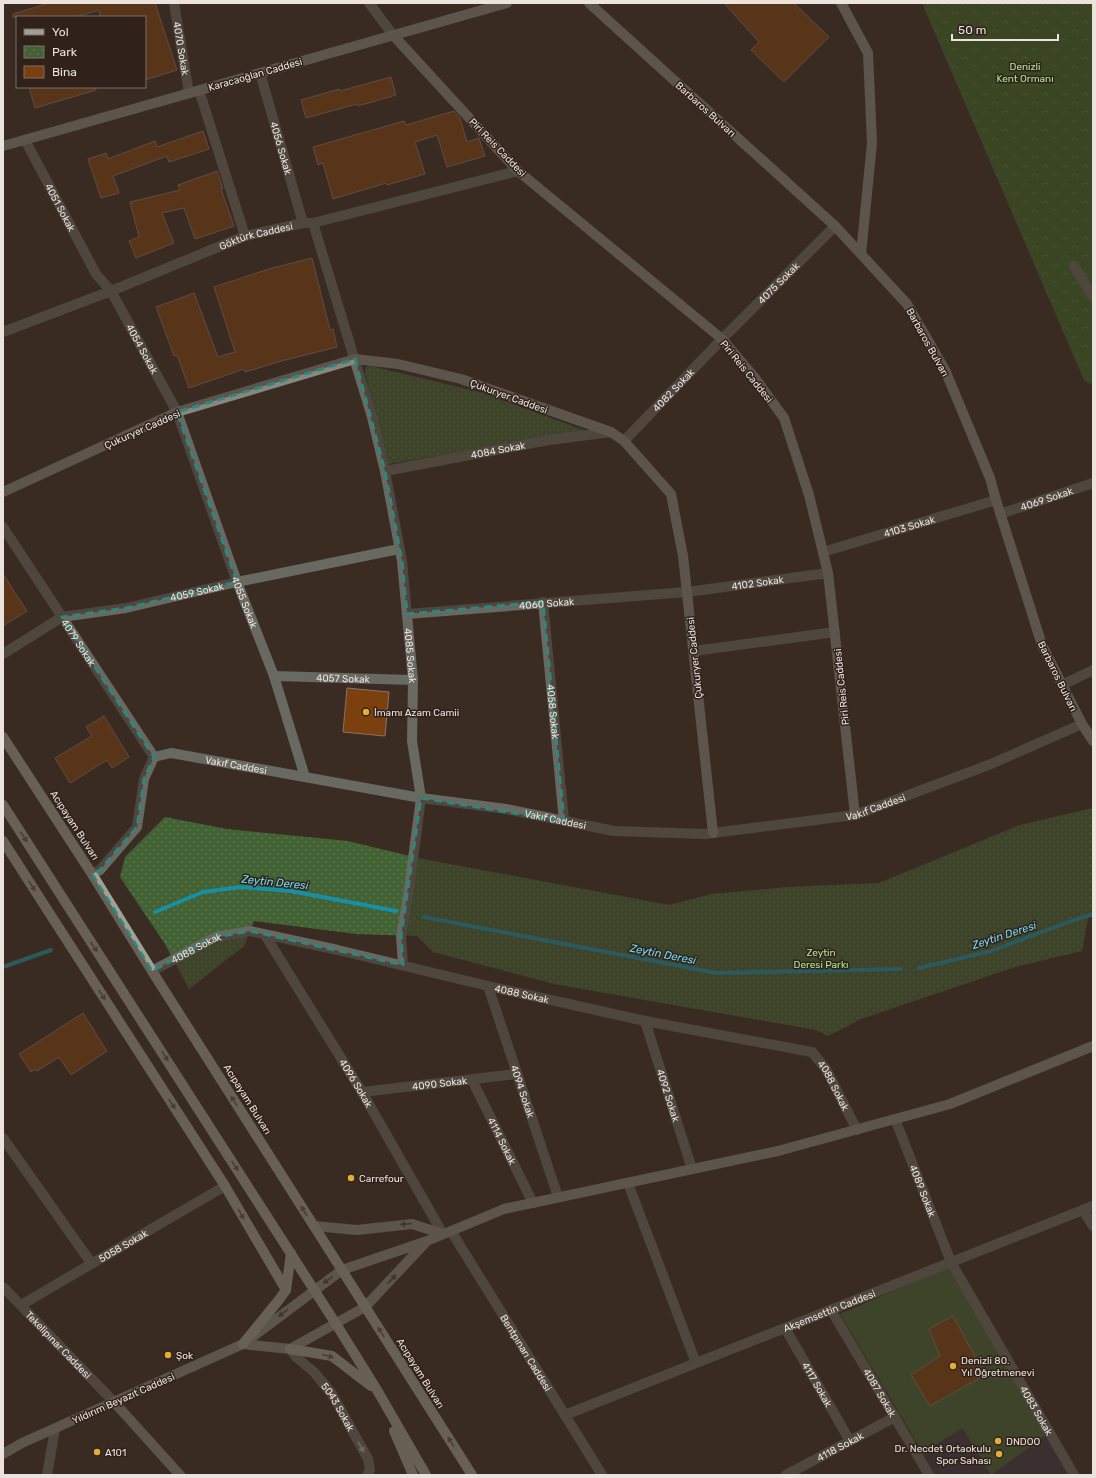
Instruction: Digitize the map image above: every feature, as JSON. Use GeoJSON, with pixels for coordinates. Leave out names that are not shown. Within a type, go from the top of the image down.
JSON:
{"type":"FeatureCollection","features":[{"type":"Feature","properties":{"kind":"main road","name":"Acıpayam Bulvarı"},"geometry":{"type":"LineString","coordinates":[[3,737],[92,874],[472,1475]]}},
{"type":"Feature","properties":{"kind":"main road"},"geometry":{"type":"LineString","coordinates":[[3,805],[291,1252],[377,1390],[426,1475]]}},
{"type":"Feature","properties":{"kind":"main road"},"geometry":{"type":"LineString","coordinates":[[3,841],[225,1186],[286,1290]]}},
{"type":"Feature","properties":{"kind":"main road"},"geometry":{"type":"LineString","coordinates":[[243,1344],[286,1290],[291,1252]]}},
{"type":"Feature","properties":{"kind":"main road"},"geometry":{"type":"LineString","coordinates":[[290,1349],[332,1356],[377,1390],[413,1475]]}},
{"type":"Feature","properties":{"kind":"street","name":"4070 Sokak"},"geometry":{"type":"LineString","coordinates":[[174,3],[189,93]]}},
{"type":"Feature","properties":{"kind":"street"},"geometry":{"type":"LineString","coordinates":[[369,3],[393,35]]}},
{"type":"Feature","properties":{"kind":"street","name":"Karacaoğlan Caddesi"},"geometry":{"type":"LineString","coordinates":[[3,146],[507,3]]}},
{"type":"Feature","properties":{"kind":"street","name":"Barbaros Bulvarı"},"geometry":{"type":"LineString","coordinates":[[589,3],[835,226],[907,304],[945,370],[990,478],[1042,645],[1082,724],[1093,741]]}},
{"type":"Feature","properties":{"kind":"street"},"geometry":{"type":"LineString","coordinates":[[841,3],[868,53],[872,143],[861,254]]}},
{"type":"Feature","properties":{"kind":"street","name":"Piri Reis Caddesi"},"geometry":{"type":"LineString","coordinates":[[393,35],[518,171],[722,339],[755,378],[784,418],[809,495],[828,573],[855,815]]}},
{"type":"Feature","properties":{"kind":"street","name":"4056 Sokak"},"geometry":{"type":"LineString","coordinates":[[260,73],[308,223],[354,355]]}},
{"type":"Feature","properties":{"kind":"street"},"geometry":{"type":"LineString","coordinates":[[199,90],[246,236]]}},
{"type":"Feature","properties":{"kind":"street","name":"4051 Sokak"},"geometry":{"type":"LineString","coordinates":[[25,140],[96,274]]}},
{"type":"Feature","properties":{"kind":"street","name":"Göktürk Caddesi"},"geometry":{"type":"LineString","coordinates":[[3,332],[111,291],[246,236],[308,223],[518,171]]}},
{"type":"Feature","properties":{"kind":"street","name":"4075 Sokak"},"geometry":{"type":"LineString","coordinates":[[722,339],[835,226]]}},
{"type":"Feature","properties":{"kind":"street"},"geometry":{"type":"LineString","coordinates":[[1074,266],[1093,297]]}},
{"type":"Feature","properties":{"kind":"street","name":"4054 Sokak"},"geometry":{"type":"LineString","coordinates":[[96,274],[111,291],[177,412],[182,428]]}},
{"type":"Feature","properties":{"kind":"street","name":"4082 Sokak"},"geometry":{"type":"LineString","coordinates":[[624,441],[722,339]]}},
{"type":"Feature","properties":{"kind":"street","name":"Çukuryer Caddesi"},"geometry":{"type":"LineString","coordinates":[[3,492],[177,412],[354,355],[461,379],[611,432],[624,441],[671,494],[683,556],[713,833]]}},
{"type":"Feature","properties":{"kind":"street","name":"4085 Sokak"},"geometry":{"type":"LineString","coordinates":[[354,355],[372,417],[385,471],[402,561],[413,680],[412,741],[421,798],[401,936],[403,965]]}},
{"type":"Feature","properties":{"kind":"street","name":"4055 Sokak"},"geometry":{"type":"LineString","coordinates":[[182,428],[237,582],[274,676],[305,777]]}},
{"type":"Feature","properties":{"kind":"street","name":"4084 Sokak"},"geometry":{"type":"LineString","coordinates":[[385,471],[549,440],[611,432]]}},
{"type":"Feature","properties":{"kind":"street","name":"4069 Sokak"},"geometry":{"type":"LineString","coordinates":[[1000,514],[1093,483]]}},
{"type":"Feature","properties":{"kind":"street","name":"4103 Sokak"},"geometry":{"type":"LineString","coordinates":[[823,552],[996,500]]}},
{"type":"Feature","properties":{"kind":"street","name":"4079 Sokak"},"geometry":{"type":"LineString","coordinates":[[3,527],[154,757]]}},
{"type":"Feature","properties":{"kind":"street","name":"4059 Sokak"},"geometry":{"type":"LineString","coordinates":[[3,654],[62,617],[126,608],[237,582],[399,549]]}},
{"type":"Feature","properties":{"kind":"street","name":"4102 Sokak"},"geometry":{"type":"LineString","coordinates":[[687,592],[828,573]]}},
{"type":"Feature","properties":{"kind":"street","name":"4060 Sokak"},"geometry":{"type":"LineString","coordinates":[[407,614],[543,602],[687,592]]}},
{"type":"Feature","properties":{"kind":"street","name":"4058 Sokak"},"geometry":{"type":"LineString","coordinates":[[543,602],[564,821]]}},
{"type":"Feature","properties":{"kind":"street"},"geometry":{"type":"LineString","coordinates":[[694,651],[835,632]]}},
{"type":"Feature","properties":{"kind":"street"},"geometry":{"type":"LineString","coordinates":[[1062,685],[1093,670]]}},
{"type":"Feature","properties":{"kind":"street","name":"4057 Sokak"},"geometry":{"type":"LineString","coordinates":[[274,676],[413,680]]}},
{"type":"Feature","properties":{"kind":"street","name":"Vakıf Caddesi"},"geometry":{"type":"LineString","coordinates":[[154,757],[171,752],[421,798],[506,809],[614,831],[713,833],[855,815],[991,764],[1082,724]]}},
{"type":"Feature","properties":{"kind":"street"},"geometry":{"type":"LineString","coordinates":[[92,874],[100,870],[137,827],[144,779],[154,757]]}},
{"type":"Feature","properties":{"kind":"street","name":"4088 Sokak"},"geometry":{"type":"LineString","coordinates":[[152,971],[216,937],[250,931],[644,1021],[812,1052],[826,1069],[857,1130]]}},
{"type":"Feature","properties":{"kind":"street","name":"4096 Sokak"},"geometry":{"type":"LineString","coordinates":[[265,934],[447,1232]]}},
{"type":"Feature","properties":{"kind":"street","name":"4094 Sokak"},"geometry":{"type":"LineString","coordinates":[[488,986],[558,1197]]}},
{"type":"Feature","properties":{"kind":"street","name":"4092 Sokak"},"geometry":{"type":"LineString","coordinates":[[644,1021],[692,1169]]}},
{"type":"Feature","properties":{"kind":"street","name":"Yıldırım Beyazıt Caddesi"},"geometry":{"type":"LineString","coordinates":[[3,1454],[55,1428],[243,1344],[342,1270],[427,1241],[504,1209],[778,1151],[895,1120],[950,1104],[1093,1046]]}},
{"type":"Feature","properties":{"kind":"street","name":"4090 Sokak"},"geometry":{"type":"LineString","coordinates":[[362,1092],[517,1074]]}},
{"type":"Feature","properties":{"kind":"street","name":"4114 Sokak"},"geometry":{"type":"LineString","coordinates":[[472,1080],[533,1203]]}},
{"type":"Feature","properties":{"kind":"street","name":"4089 Sokak"},"geometry":{"type":"LineString","coordinates":[[895,1120],[951,1262]]}},
{"type":"Feature","properties":{"kind":"street"},"geometry":{"type":"LineString","coordinates":[[3,1138],[92,1264]]}},
{"type":"Feature","properties":{"kind":"street"},"geometry":{"type":"LineString","coordinates":[[628,1183],[696,1363]]}},
{"type":"Feature","properties":{"kind":"street","name":"5058 Sokak"},"geometry":{"type":"LineString","coordinates":[[21,1306],[225,1186]]}},
{"type":"Feature","properties":{"kind":"street","name":"Akşemsettin Caddesi"},"geometry":{"type":"LineString","coordinates":[[565,1415],[1093,1206]]}},
{"type":"Feature","properties":{"kind":"street"},"geometry":{"type":"LineString","coordinates":[[1083,1210],[1093,1226]]}},
{"type":"Feature","properties":{"kind":"street"},"geometry":{"type":"LineString","coordinates":[[314,1226],[357,1230],[412,1224],[447,1232]]}},
{"type":"Feature","properties":{"kind":"street","name":"Bentpınarı Caddesi"},"geometry":{"type":"LineString","coordinates":[[447,1232],[602,1475]]}},
{"type":"Feature","properties":{"kind":"street"},"geometry":{"type":"LineString","coordinates":[[243,1344],[290,1349],[336,1324],[365,1307],[427,1241]]}},
{"type":"Feature","properties":{"kind":"street","name":"4083 Sokak"},"geometry":{"type":"LineString","coordinates":[[951,1262],[1074,1475]]}},
{"type":"Feature","properties":{"kind":"street","name":"Tekelipınar Caddesi"},"geometry":{"type":"LineString","coordinates":[[4,1290],[114,1402]]}},
{"type":"Feature","properties":{"kind":"street","name":"4087 Sokak"},"geometry":{"type":"LineString","coordinates":[[831,1310],[930,1475]]}},
{"type":"Feature","properties":{"kind":"street","name":"4117 Sokak"},"geometry":{"type":"LineString","coordinates":[[785,1328],[850,1440]]}},
{"type":"Feature","properties":{"kind":"street","name":"5043 Sokak"},"geometry":{"type":"LineString","coordinates":[[290,1349],[296,1357],[314,1372],[332,1394],[368,1458],[370,1470],[367,1475]]}},
{"type":"Feature","properties":{"kind":"street"},"geometry":{"type":"LineString","coordinates":[[114,1402],[180,1475]]}},
{"type":"Feature","properties":{"kind":"street","name":"4118 Sokak"},"geometry":{"type":"LineString","coordinates":[[786,1475],[895,1417]]}},
{"type":"Feature","properties":{"kind":"street"},"geometry":{"type":"LineString","coordinates":[[47,1475],[55,1428]]}},
{"type":"Feature","properties":{"kind":"highlighted area"},"geometry":{"type":"Polygon","coordinates":[[[355,359],[385,471],[402,561],[407,614],[543,602],[564,821],[421,798],[401,936],[403,965],[250,931],[216,937],[152,971],[92,874],[100,870],[137,827],[144,779],[154,757],[62,617],[126,608],[237,582],[177,412],[355,359]]]}},
{"type":"Feature","properties":{"kind":"shaded area","name":"DNDOO"},"geometry":{"type":"Polygon","coordinates":[[[1022,1389],[1073,1475],[929,1475],[918,1456],[1022,1389]]]}},
{"type":"Feature","properties":{"kind":"green space","name":"Denizli Kent Ormanı"},"geometry":{"type":"Polygon","coordinates":[[[922,3],[1093,3],[1093,385],[1084,380],[922,3]]]}},
{"type":"Feature","properties":{"kind":"green space"},"geometry":{"type":"Polygon","coordinates":[[[371,366],[483,393],[586,431],[388,464],[365,373],[366,367],[371,366]]]}},
{"type":"Feature","properties":{"kind":"green space","name":"Zeytin Deresi Parkı"},"geometry":{"type":"Polygon","coordinates":[[[1093,808],[1093,915],[1088,918],[1082,951],[1015,967],[861,1019],[828,1036],[816,1030],[554,984],[433,952],[417,936],[356,934],[254,921],[244,946],[189,989],[165,944],[120,877],[125,857],[165,817],[227,829],[348,841],[418,858],[669,905],[712,894],[788,887],[879,883],[1020,825],[1093,808]]]}},
{"type":"Feature","properties":{"kind":"green space"},"geometry":{"type":"Polygon","coordinates":[[[948,1267],[1049,1433],[991,1475],[962,1428],[923,1453],[840,1314],[948,1267]]]}},
{"type":"Feature","properties":{"kind":"building"},"geometry":{"type":"Polygon","coordinates":[[[49,3],[155,3],[177,70],[146,80],[146,16],[100,16],[99,10],[79,16],[13,17],[13,14],[49,3]]]}},
{"type":"Feature","properties":{"kind":"building"},"geometry":{"type":"Polygon","coordinates":[[[724,3],[794,3],[829,37],[784,82],[751,50],[759,42],[724,3]]]}},
{"type":"Feature","properties":{"kind":"building"},"geometry":{"type":"Polygon","coordinates":[[[391,77],[396,95],[358,106],[357,104],[306,118],[301,100],[339,89],[340,91],[391,77]]]}},
{"type":"Feature","properties":{"kind":"building"},"geometry":{"type":"Polygon","coordinates":[[[29,88],[95,88],[96,90],[35,108],[29,88]]]}},
{"type":"Feature","properties":{"kind":"building"},"geometry":{"type":"Polygon","coordinates":[[[454,111],[460,118],[467,142],[479,138],[485,156],[447,167],[437,135],[415,142],[425,174],[387,185],[386,183],[333,199],[323,163],[318,165],[313,147],[404,121],[406,125],[454,111]]]}},
{"type":"Feature","properties":{"kind":"building"},"geometry":{"type":"Polygon","coordinates":[[[203,131],[209,149],[169,162],[167,156],[113,176],[119,193],[101,198],[88,159],[106,153],[108,159],[155,141],[157,147],[203,131]]]}},
{"type":"Feature","properties":{"kind":"building"},"geometry":{"type":"Polygon","coordinates":[[[217,171],[223,189],[221,189],[234,226],[195,239],[184,208],[162,213],[174,243],[136,258],[129,241],[139,237],[130,202],[180,190],[178,185],[217,171]]]}},
{"type":"Feature","properties":{"kind":"building"},"geometry":{"type":"Polygon","coordinates":[[[312,258],[330,330],[333,329],[337,347],[245,372],[244,369],[189,388],[177,355],[174,356],[156,307],[194,293],[218,357],[235,352],[214,287],[272,268],[312,258]]]}},
{"type":"Feature","properties":{"kind":"building"},"geometry":{"type":"Polygon","coordinates":[[[3,574],[27,611],[3,626],[3,574]]]}},
{"type":"Feature","properties":{"kind":"building","name":"İmamı Azam Camii"},"geometry":{"type":"Polygon","coordinates":[[[347,688],[389,692],[385,736],[343,732],[347,688]]]}},
{"type":"Feature","properties":{"kind":"building"},"geometry":{"type":"Polygon","coordinates":[[[104,716],[129,757],[112,768],[107,760],[70,783],[55,758],[92,736],[86,727],[104,716]]]}},
{"type":"Feature","properties":{"kind":"building"},"geometry":{"type":"Polygon","coordinates":[[[83,1013],[107,1051],[71,1075],[59,1057],[37,1071],[36,1069],[31,1072],[19,1054],[83,1013]]]}},
{"type":"Feature","properties":{"kind":"building","name":"Denizli 80. Yıl Öğretmenevi"},"geometry":{"type":"Polygon","coordinates":[[[953,1316],[985,1375],[930,1406],[911,1375],[940,1356],[929,1329],[953,1316]]]}},
{"type":"Feature","properties":{"kind":"waterway","name":"Zeytin Deresi"},"geometry":{"type":"LineString","coordinates":[[155,912],[203,892],[241,887],[291,891],[396,911]]}},
{"type":"Feature","properties":{"kind":"waterway","name":"Zeytin Deresi"},"geometry":{"type":"LineString","coordinates":[[919,968],[991,951],[1093,914]]}},
{"type":"Feature","properties":{"kind":"waterway","name":"Zeytin Deresi"},"geometry":{"type":"LineString","coordinates":[[424,917],[716,973],[901,969]]}},
{"type":"Feature","properties":{"kind":"waterway","name":"Zeytin Deresi"},"geometry":{"type":"LineString","coordinates":[[3,967],[51,950]]}},
{"type":"Feature","properties":{"kind":"place","name":"İmamı Azam Camii"},"geometry":{"type":"Point","coordinates":[366,712]}},
{"type":"Feature","properties":{"kind":"place","name":"Carrefour"},"geometry":{"type":"Point","coordinates":[351,1178]}},
{"type":"Feature","properties":{"kind":"place","name":"Şok"},"geometry":{"type":"Point","coordinates":[168,1355]}},
{"type":"Feature","properties":{"kind":"place","name":"Denizli 80. Yıl Öğretmenevi"},"geometry":{"type":"Point","coordinates":[953,1366]}},
{"type":"Feature","properties":{"kind":"place","name":"DNDOO"},"geometry":{"type":"Point","coordinates":[998,1441]}},
{"type":"Feature","properties":{"kind":"place","name":"A101"},"geometry":{"type":"Point","coordinates":[97,1452]}},
{"type":"Feature","properties":{"kind":"place","name":"Dr. Necdet Ortaokulu Spor Sahası"},"geometry":{"type":"Point","coordinates":[999,1454]}}]}
